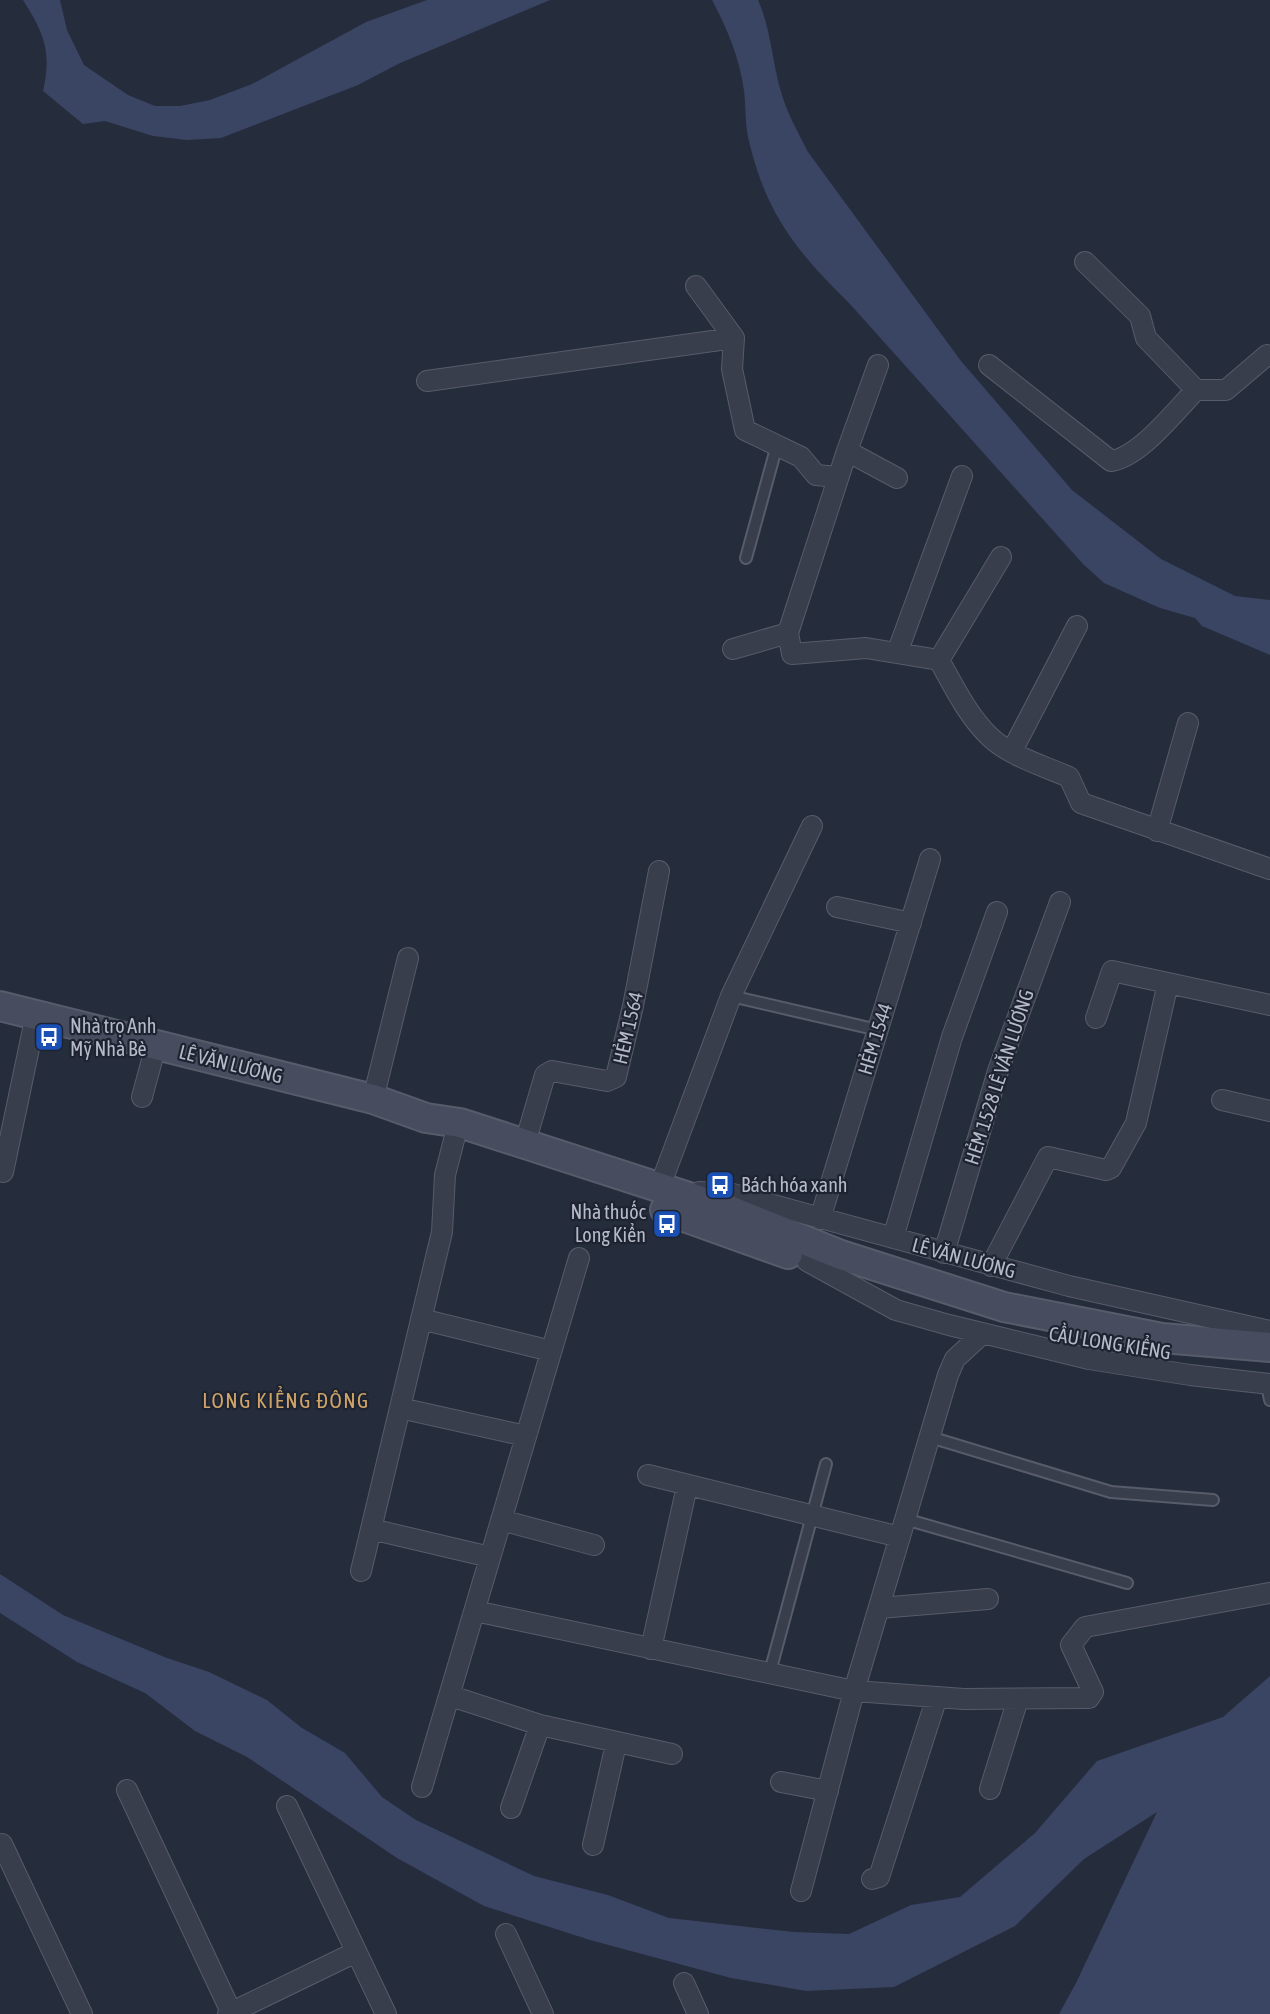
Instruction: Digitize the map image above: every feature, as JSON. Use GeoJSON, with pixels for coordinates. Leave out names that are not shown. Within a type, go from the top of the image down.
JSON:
{"type":"FeatureCollection","features":[{"type":"Feature","properties":{"kind":"main road","name":"LÊ VĂN LƯƠNG"},"geometry":{"type":"LineString","coordinates":[[0,1006],[35,1019],[155,1049],[373,1099],[426,1118],[460,1123],[525,1143],[659,1189],[729,1210],[955,1302]]}},
{"type":"Feature","properties":{"kind":"main road","name":"LÊ VĂN LƯƠNG"},"geometry":{"type":"LineString","coordinates":[[426,1118],[455,1137],[807,1261],[955,1302]]}},
{"type":"Feature","properties":{"kind":"main road","name":"CẦU LONG KIỂNG"},"geometry":{"type":"LineString","coordinates":[[955,1302],[1162,1338],[1270,1347]]}},
{"type":"Feature","properties":{"kind":"main road","name":"CẦU LONG KIỂNG"},"geometry":{"type":"LineString","coordinates":[[955,1302],[1063,1338],[1110,1346],[1269,1382]]}},
{"type":"Feature","properties":{"kind":"street"},"geometry":{"type":"LineString","coordinates":[[1085,262],[1140,316],[1146,338],[1196,390]]}},
{"type":"Feature","properties":{"kind":"street"},"geometry":{"type":"LineString","coordinates":[[696,286],[734,338],[732,369],[745,430],[801,457],[816,475],[838,477]]}},
{"type":"Feature","properties":{"kind":"street"},"geometry":{"type":"LineString","coordinates":[[427,381],[734,338]]}},
{"type":"Feature","properties":{"kind":"street"},"geometry":{"type":"LineString","coordinates":[[989,365],[1111,461],[1122,460],[1134,451],[1196,390],[1226,390],[1267,354],[1270,356]]}},
{"type":"Feature","properties":{"kind":"street"},"geometry":{"type":"LineString","coordinates":[[878,365],[838,477],[788,633],[792,654],[866,648],[939,660]]}},
{"type":"Feature","properties":{"kind":"street"},"geometry":{"type":"LineString","coordinates":[[847,451],[897,478]]}},
{"type":"Feature","properties":{"kind":"street"},"geometry":{"type":"LineString","coordinates":[[897,653],[962,476]]}},
{"type":"Feature","properties":{"kind":"street"},"geometry":{"type":"LineString","coordinates":[[939,660],[1001,557]]}},
{"type":"Feature","properties":{"kind":"street"},"geometry":{"type":"LineString","coordinates":[[1012,751],[1077,626]]}},
{"type":"Feature","properties":{"kind":"street"},"geometry":{"type":"LineString","coordinates":[[733,649],[788,633]]}},
{"type":"Feature","properties":{"kind":"street"},"geometry":{"type":"LineString","coordinates":[[939,660],[965,707],[991,739],[1069,777],[1081,803],[1270,869]]}},
{"type":"Feature","properties":{"kind":"street"},"geometry":{"type":"LineString","coordinates":[[1157,831],[1188,723]]}},
{"type":"Feature","properties":{"kind":"street"},"geometry":{"type":"LineString","coordinates":[[659,1189],[731,996],[812,826]]}},
{"type":"Feature","properties":{"kind":"street","name":"HẺM 1544"},"geometry":{"type":"LineString","coordinates":[[820,1219],[930,859]]}},
{"type":"Feature","properties":{"kind":"street","name":"HẺM 1564"},"geometry":{"type":"LineString","coordinates":[[525,1143],[545,1075],[552,1071],[607,1081],[616,1077],[633,1006],[659,871]]}},
{"type":"Feature","properties":{"kind":"street","name":"HẺM 1528 LÊ VĂN LƯƠNG"},"geometry":{"type":"LineString","coordinates":[[944,1253],[998,1071],[1060,902]]}},
{"type":"Feature","properties":{"kind":"street"},"geometry":{"type":"LineString","coordinates":[[837,907],[911,923]]}},
{"type":"Feature","properties":{"kind":"street"},"geometry":{"type":"LineString","coordinates":[[893,1238],[952,1038],[997,912]]}},
{"type":"Feature","properties":{"kind":"street"},"geometry":{"type":"LineString","coordinates":[[373,1099],[408,958]]}},
{"type":"Feature","properties":{"kind":"street"},"geometry":{"type":"LineString","coordinates":[[1096,1018],[1112,971],[1270,1005]]}},
{"type":"Feature","properties":{"kind":"street"},"geometry":{"type":"LineString","coordinates":[[991,1266],[1048,1157],[1106,1170],[1111,1168],[1136,1123],[1168,983]]}},
{"type":"Feature","properties":{"kind":"street"},"geometry":{"type":"LineString","coordinates":[[3,1172],[35,1019]]}},
{"type":"Feature","properties":{"kind":"street"},"geometry":{"type":"LineString","coordinates":[[142,1094],[155,1049]]}},
{"type":"Feature","properties":{"kind":"street"},"geometry":{"type":"LineString","coordinates":[[1222,1100],[1270,1111]]}},
{"type":"Feature","properties":{"kind":"street"},"geometry":{"type":"LineString","coordinates":[[361,1571],[442,1232],[445,1175],[455,1137]]}},
{"type":"Feature","properties":{"kind":"street","name":"LÊ VĂN LƯƠNG"},"geometry":{"type":"LineString","coordinates":[[659,1189],[733,1194],[991,1266],[1270,1331]]}},
{"type":"Feature","properties":{"kind":"street"},"geometry":{"type":"LineString","coordinates":[[422,1787],[451,1696],[579,1258]]}},
{"type":"Feature","properties":{"kind":"street","name":"LÊ VĂN LƯƠNG"},"geometry":{"type":"LineString","coordinates":[[807,1261],[896,1311],[982,1334],[1140,1368],[1269,1382]]}},
{"type":"Feature","properties":{"kind":"street"},"geometry":{"type":"LineString","coordinates":[[422,1319],[551,1351]]}},
{"type":"Feature","properties":{"kind":"street"},"geometry":{"type":"LineString","coordinates":[[801,1891],[854,1691],[955,1359],[982,1334]]}},
{"type":"Feature","properties":{"kind":"street"},"geometry":{"type":"LineString","coordinates":[[400,1408],[526,1436]]}},
{"type":"Feature","properties":{"kind":"street"},"geometry":{"type":"LineString","coordinates":[[648,1475],[812,1516],[903,1528]]}},
{"type":"Feature","properties":{"kind":"street"},"geometry":{"type":"LineString","coordinates":[[651,1649],[687,1486]]}},
{"type":"Feature","properties":{"kind":"street"},"geometry":{"type":"LineString","coordinates":[[501,1520],[594,1545]]}},
{"type":"Feature","properties":{"kind":"street"},"geometry":{"type":"LineString","coordinates":[[371,1529],[490,1557]]}},
{"type":"Feature","properties":{"kind":"street"},"geometry":{"type":"LineString","coordinates":[[475,1611],[854,1691],[937,1697],[1089,1698],[1093,1692],[1071,1645],[1085,1627],[1269,1593]]}},
{"type":"Feature","properties":{"kind":"street"},"geometry":{"type":"LineString","coordinates":[[879,1608],[988,1599]]}},
{"type":"Feature","properties":{"kind":"street"},"geometry":{"type":"LineString","coordinates":[[451,1696],[540,1725],[616,1744],[672,1754]]}},
{"type":"Feature","properties":{"kind":"street"},"geometry":{"type":"LineString","coordinates":[[872,1879],[879,1877],[937,1697]]}},
{"type":"Feature","properties":{"kind":"street"},"geometry":{"type":"LineString","coordinates":[[990,1789],[1018,1699]]}},
{"type":"Feature","properties":{"kind":"street"},"geometry":{"type":"LineString","coordinates":[[511,1808],[540,1725]]}},
{"type":"Feature","properties":{"kind":"street"},"geometry":{"type":"LineString","coordinates":[[593,1845],[616,1744]]}},
{"type":"Feature","properties":{"kind":"street"},"geometry":{"type":"LineString","coordinates":[[782,1782],[828,1791]]}},
{"type":"Feature","properties":{"kind":"street"},"geometry":{"type":"LineString","coordinates":[[127,1790],[230,2014],[356,1952]]}},
{"type":"Feature","properties":{"kind":"street"},"geometry":{"type":"LineString","coordinates":[[287,1806],[386,2014]]}},
{"type":"Feature","properties":{"kind":"street"},"geometry":{"type":"LineString","coordinates":[[2,1844],[82,2014]]}},
{"type":"Feature","properties":{"kind":"street"},"geometry":{"type":"LineString","coordinates":[[506,1934],[543,2014]]}},
{"type":"Feature","properties":{"kind":"street"},"geometry":{"type":"LineString","coordinates":[[684,1983],[698,2014]]}},
{"type":"Feature","properties":{"kind":"lane"},"geometry":{"type":"LineString","coordinates":[[746,558],[777,445]]}},
{"type":"Feature","properties":{"kind":"lane"},"geometry":{"type":"LineString","coordinates":[[731,996],[878,1030]]}},
{"type":"Feature","properties":{"kind":"lane"},"geometry":{"type":"LineString","coordinates":[[930,1437],[1111,1492],[1213,1500]]}},
{"type":"Feature","properties":{"kind":"lane"},"geometry":{"type":"LineString","coordinates":[[770,1672],[826,1464]]}},
{"type":"Feature","properties":{"kind":"lane"},"geometry":{"type":"LineString","coordinates":[[903,1528],[1127,1583]]}},
{"type":"Feature","properties":{"kind":"water"},"geometry":{"type":"Polygon","coordinates":[[[23,0],[60,0],[67,30],[84,65],[128,95],[155,106],[180,106],[210,100],[252,84],[366,22],[427,0],[550,0],[398,64],[358,85],[221,138],[187,140],[153,136],[105,121],[83,124],[43,91],[47,65],[44,43],[23,0]]]}},
{"type":"Feature","properties":{"kind":"water"},"geometry":{"type":"Polygon","coordinates":[[[712,0],[758,0],[766,22],[783,100],[808,152],[961,361],[1072,490],[1161,559],[1235,596],[1270,600],[1270,655],[1202,626],[1195,618],[1160,608],[1104,583],[1083,564],[813,265],[785,228],[763,187],[748,137],[744,91],[736,56],[712,0]]]}},
{"type":"Feature","properties":{"kind":"water"},"geometry":{"type":"Polygon","coordinates":[[[0,1574],[63,1615],[167,1658],[209,1672],[267,1700],[302,1728],[345,1753],[382,1797],[416,1820],[534,1876],[608,1895],[669,1918],[794,1932],[849,1934],[911,1905],[960,1897],[1035,1833],[1097,1761],[1223,1717],[1270,1676],[1270,2014],[1059,2014],[1157,1812],[1084,1859],[1015,1926],[894,1987],[806,1991],[731,1978],[590,1940],[484,1906],[397,1858],[247,1757],[195,1731],[145,1693],[77,1662],[0,1613],[0,1574]]]}},
{"type":"Feature","properties":{"kind":"place","name":"Nhà trọ Anh Mỹ Nhà Bè"},"geometry":{"type":"Point","coordinates":[49,1037]}},
{"type":"Feature","properties":{"kind":"place","name":"Bách hóa xanh"},"geometry":{"type":"Point","coordinates":[720,1185]}},
{"type":"Feature","properties":{"kind":"place","name":"Nhà thuốc Long Kiển"},"geometry":{"type":"Point","coordinates":[667,1224]}},
{"type":"Feature","properties":{"kind":"district","name":"LONG KIỂNG ĐÔNG"},"geometry":{"type":"Point","coordinates":[286,1401]}}]}
